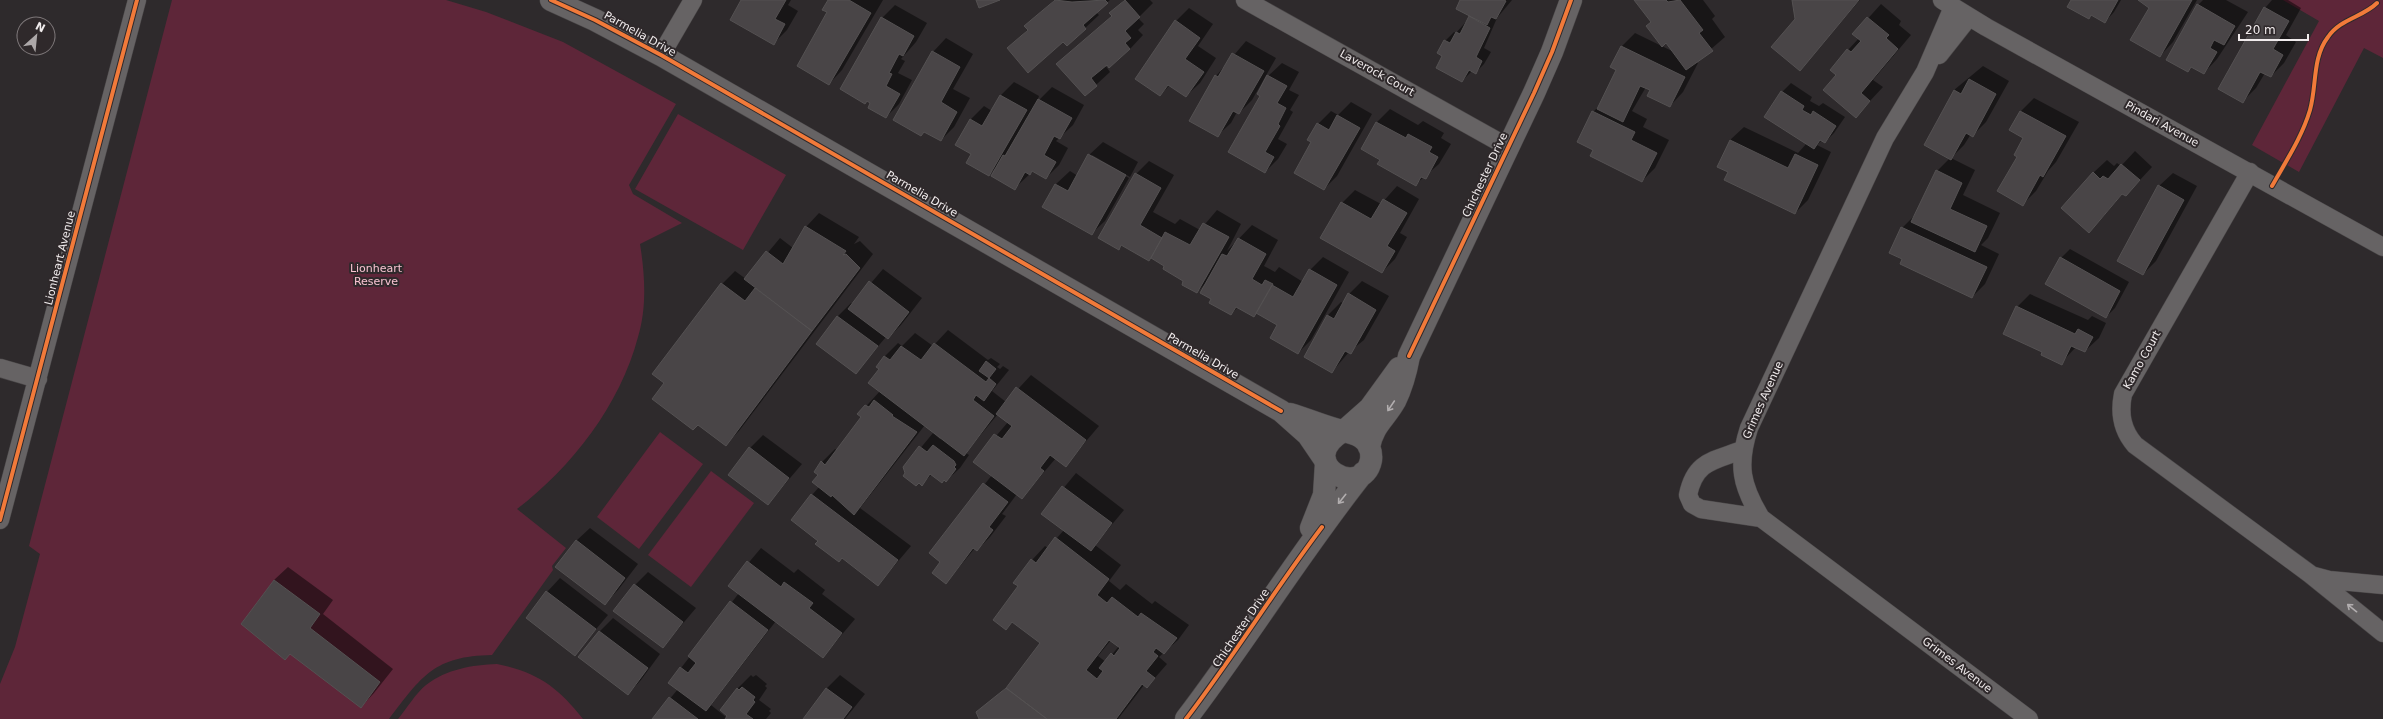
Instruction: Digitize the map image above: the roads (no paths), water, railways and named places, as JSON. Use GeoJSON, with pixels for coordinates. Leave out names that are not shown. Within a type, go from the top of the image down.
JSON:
{"type":"FeatureCollection","features":[{"type":"Feature","properties":{"kind":"street","name":"Lionheart Avenue"},"geometry":{"type":"LineString","coordinates":[[0,520],[137,0]]}},
{"type":"Feature","properties":{"kind":"street","name":"Parmelia Drive"},"geometry":{"type":"LineString","coordinates":[[551,0],[595,20],[661,56],[1281,411],[1308,435],[1325,462]]}},
{"type":"Feature","properties":{"kind":"street"},"geometry":{"type":"LineString","coordinates":[[661,56],[693,0]]}},
{"type":"Feature","properties":{"kind":"street","name":"Laverock Court"},"geometry":{"type":"LineString","coordinates":[[1245,0],[1508,147]]}},
{"type":"Feature","properties":{"kind":"street","name":"Chichester Drive"},"geometry":{"type":"LineString","coordinates":[[1369,446],[1375,427],[1392,405],[1401,387],[1409,356],[1552,52],[1571,0]]}},
{"type":"Feature","properties":{"kind":"street","name":"Pindari Avenue"},"geometry":{"type":"LineString","coordinates":[[1947,4],[2383,247]]}},
{"type":"Feature","properties":{"kind":"street","name":"Grimes Avenue"},"geometry":{"type":"LineString","coordinates":[[1924,72],[1947,4]]}},
{"type":"Feature","properties":{"kind":"street","name":"Grimes Avenue"},"geometry":{"type":"LineString","coordinates":[[1969,17],[1924,72],[1885,138],[1749,428],[1742,450],[1745,488],[1761,518],[2029,719]]}},
{"type":"Feature","properties":{"kind":"street","name":"Kamo Court"},"geometry":{"type":"LineString","coordinates":[[2250,172],[2123,394],[2120,406],[2121,418],[2128,436],[2136,445],[2310,574],[2383,633]]}},
{"type":"Feature","properties":{"kind":"street","name":"Chichester Drive"},"geometry":{"type":"LineString","coordinates":[[1344,431],[1370,408],[1409,356]]}},
{"type":"Feature","properties":{"kind":"street"},"geometry":{"type":"LineString","coordinates":[[0,368],[38,379]]}},
{"type":"Feature","properties":{"kind":"street","name":"Parmelia Drive"},"geometry":{"type":"LineString","coordinates":[[1281,411],[1344,431]]}},
{"type":"Feature","properties":{"kind":"street"},"geometry":{"type":"LineString","coordinates":[[1344,431],[1358,435],[1369,446],[1370,462],[1363,473],[1356,478],[1338,477],[1331,471],[1325,462],[1326,446],[1331,440],[1344,431]]}},
{"type":"Feature","properties":{"kind":"street"},"geometry":{"type":"LineString","coordinates":[[1742,450],[1703,465],[1695,473],[1688,495],[1692,504],[1700,509],[1761,518]]}},
{"type":"Feature","properties":{"kind":"street","name":"Chichester Drive"},"geometry":{"type":"LineString","coordinates":[[1296,561],[1320,508],[1326,480],[1325,462]]}},
{"type":"Feature","properties":{"kind":"street","name":"Chichester Drive"},"geometry":{"type":"LineString","coordinates":[[1186,719],[1228,663],[1296,561],[1363,473]]}},
{"type":"Feature","properties":{"kind":"street"},"geometry":{"type":"LineString","coordinates":[[2310,574],[2329,580],[2383,585]]}},
{"type":"Feature","properties":{"kind":"park label","name":"Lionheart Reserve"},"geometry":{"type":"Point","coordinates":[376,274]}}]}
